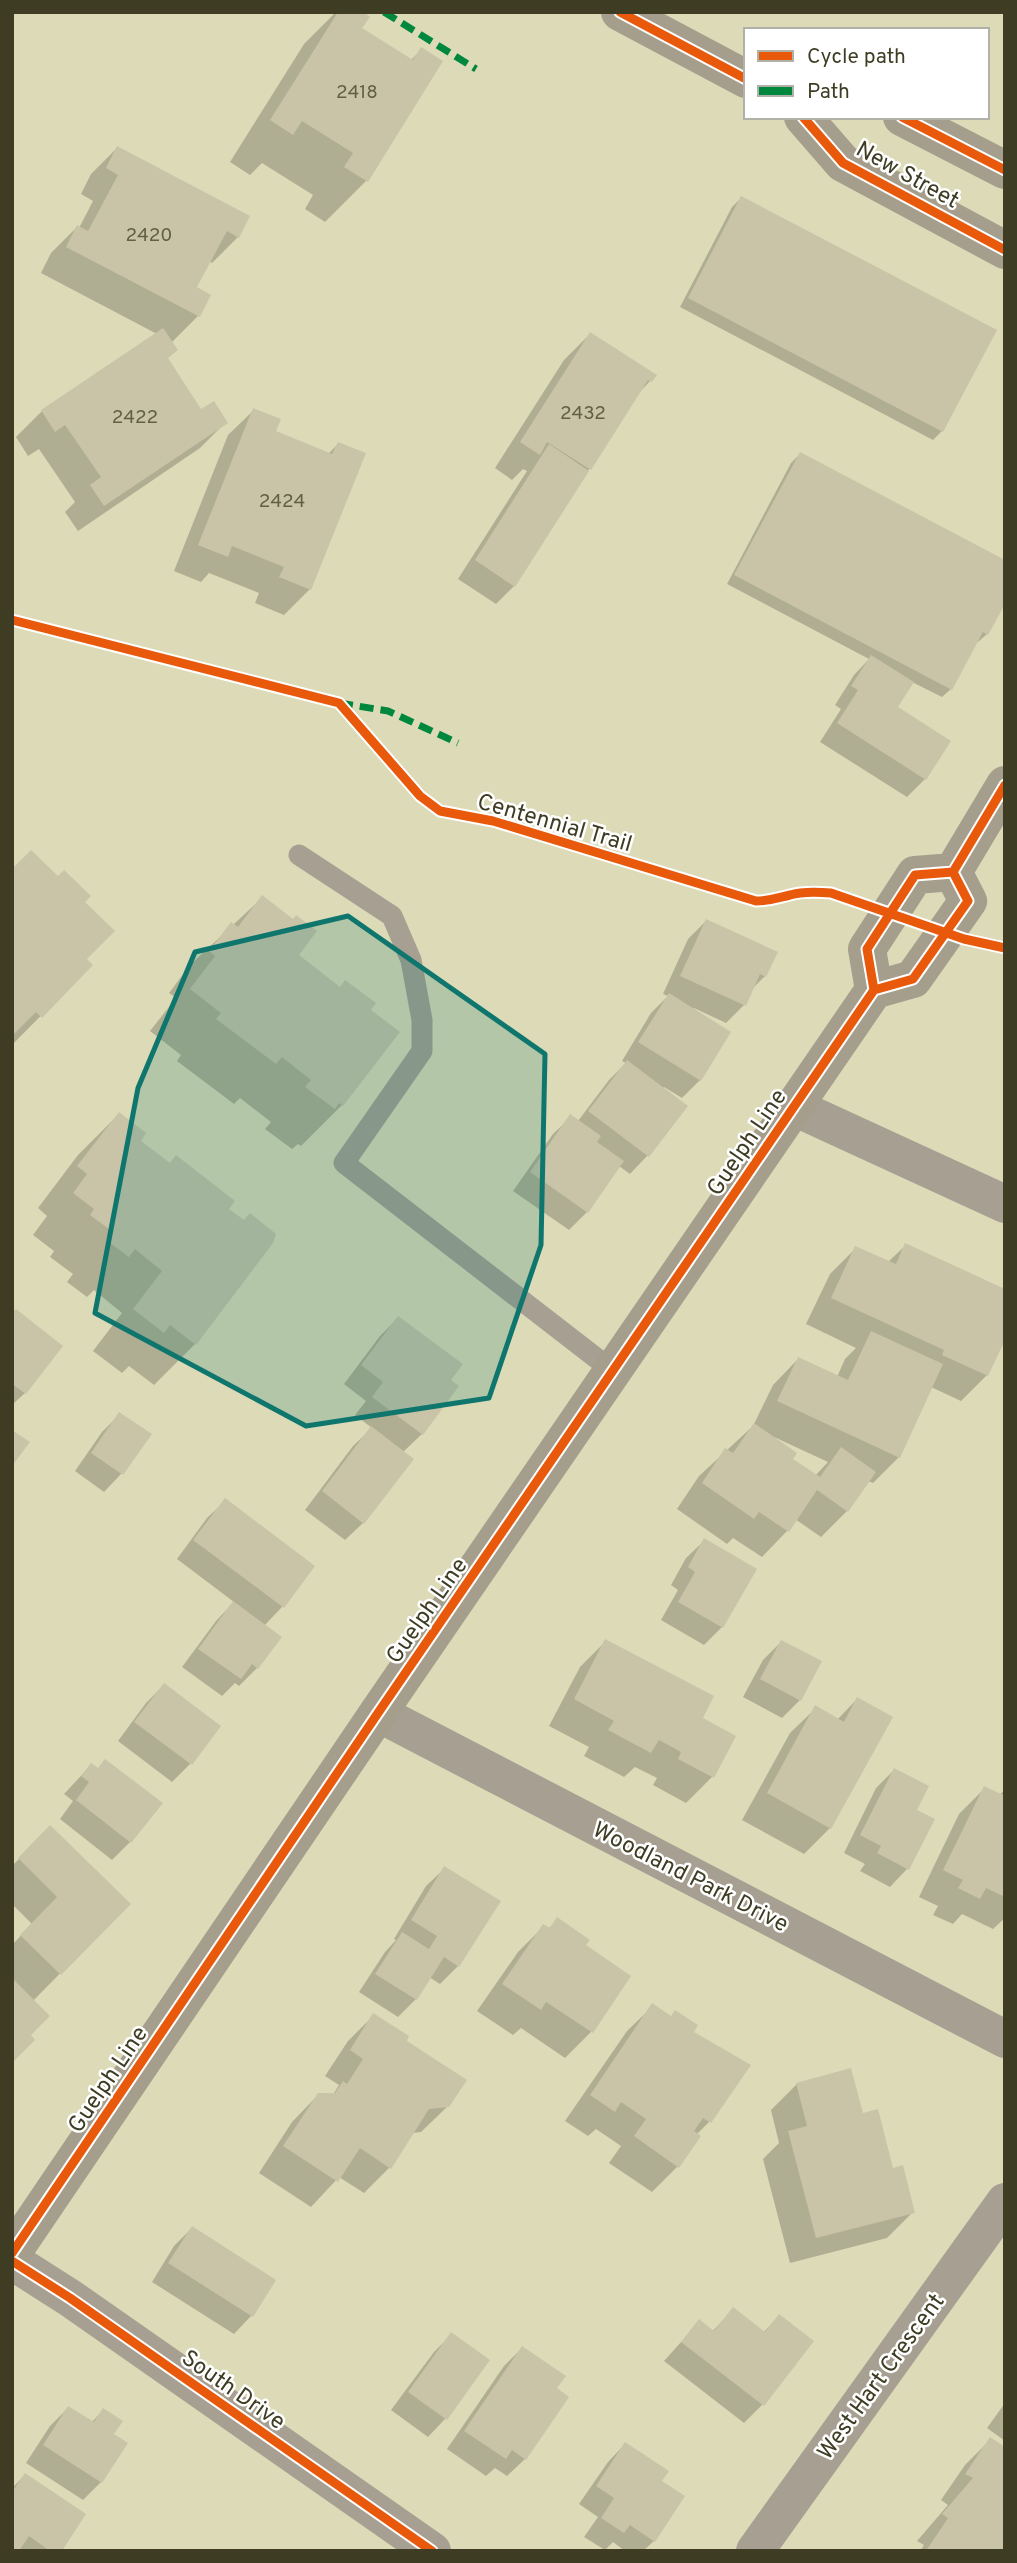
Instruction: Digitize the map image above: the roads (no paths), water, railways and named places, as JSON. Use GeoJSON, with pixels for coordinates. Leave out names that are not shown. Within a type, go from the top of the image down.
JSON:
{"type":"FeatureCollection","features":[{"type":"Feature","properties":{"kind":"main road"},"geometry":{"type":"LineString","coordinates":[[621,12],[744,78]]}},
{"type":"Feature","properties":{"kind":"main road","name":"New Street"},"geometry":{"type":"LineString","coordinates":[[805,119],[843,163],[1005,250]]}},
{"type":"Feature","properties":{"kind":"main road","name":"New Street"},"geometry":{"type":"LineString","coordinates":[[906,119],[1005,170]]}},
{"type":"Feature","properties":{"kind":"main road"},"geometry":{"type":"LineString","coordinates":[[953,872],[1005,785]]}},
{"type":"Feature","properties":{"kind":"main road"},"geometry":{"type":"LineString","coordinates":[[953,872],[968,901],[913,979],[874,990],[867,949],[902,894],[915,875],[953,872]]}},
{"type":"Feature","properties":{"kind":"main road","name":"Guelph Line"},"geometry":{"type":"LineString","coordinates":[[12,2253],[378,1713],[874,990]]}},
{"type":"Feature","properties":{"kind":"street"},"geometry":{"type":"LineString","coordinates":[[794,1107],[1005,1204]]}},
{"type":"Feature","properties":{"kind":"street","name":"Woodland Park Drive"},"geometry":{"type":"LineString","coordinates":[[378,1713],[1005,2039]]}},
{"type":"Feature","properties":{"kind":"street","name":"West Hart Crescent"},"geometry":{"type":"LineString","coordinates":[[755,2551],[1005,2202]]}},
{"type":"Feature","properties":{"kind":"street","name":"South Drive"},"geometry":{"type":"LineString","coordinates":[[12,2261],[70,2298],[432,2551]]}},
{"type":"Feature","properties":{"kind":"lane"},"geometry":{"type":"LineString","coordinates":[[299,855],[392,916],[411,960],[422,1020],[422,1051],[344,1163],[613,1371]]}}]}
